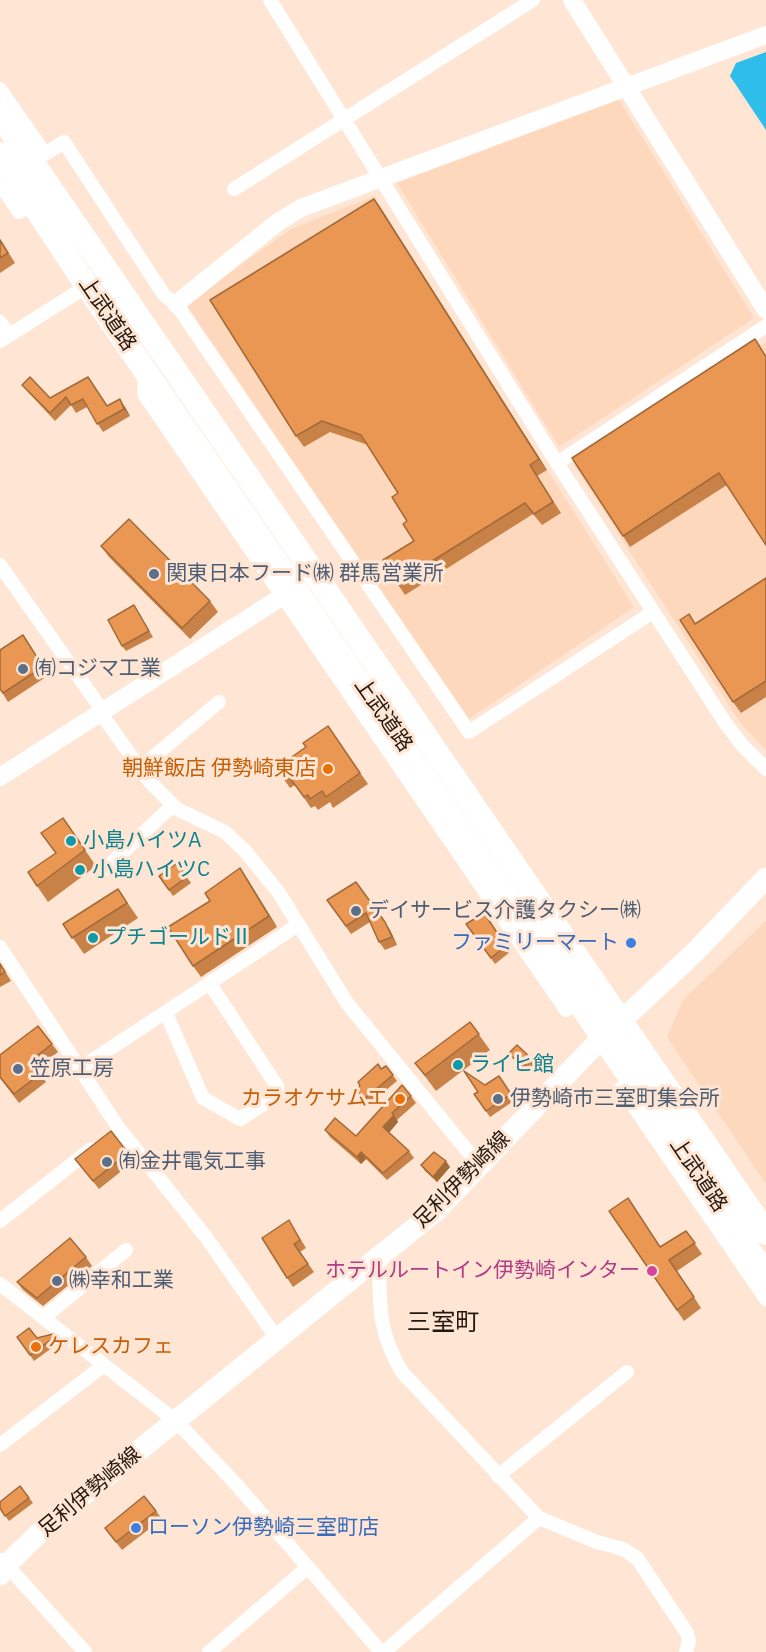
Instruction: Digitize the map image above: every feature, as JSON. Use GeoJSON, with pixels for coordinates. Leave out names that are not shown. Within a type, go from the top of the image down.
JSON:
{"type":"FeatureCollection","features":[{"type":"Feature","properties":{"kind":"highway","name":"上武道路"},"geometry":{"type":"LineString","coordinates":[[0,115],[613,1030],[699,1176],[766,1275]]}},
{"type":"Feature","properties":{"kind":"highway","name":"上武道路"},"geometry":{"type":"LineString","coordinates":[[0,154],[87,286],[520,914],[613,1030],[766,1233]]}},
{"type":"Feature","properties":{"kind":"main road","name":"足利伊勢崎線"},"geometry":{"type":"LineString","coordinates":[[2,1566],[54,1519],[379,1258],[453,1195],[478,1164],[694,953],[766,878]]}},
{"type":"Feature","properties":{"kind":"street"},"geometry":{"type":"LineString","coordinates":[[270,0],[557,463],[653,612],[726,724],[766,769]]}},
{"type":"Feature","properties":{"kind":"street"},"geometry":{"type":"LineString","coordinates":[[234,189],[532,0]]}},
{"type":"Feature","properties":{"kind":"street"},"geometry":{"type":"LineString","coordinates":[[572,0],[766,310]]}},
{"type":"Feature","properties":{"kind":"street"},"geometry":{"type":"LineString","coordinates":[[176,304],[285,218],[301,208],[766,35]]}},
{"type":"Feature","properties":{"kind":"street"},"geometry":{"type":"LineString","coordinates":[[0,89],[45,154],[64,142],[164,295],[176,304],[469,732],[653,612]]}},
{"type":"Feature","properties":{"kind":"street"},"geometry":{"type":"LineString","coordinates":[[0,184],[20,212],[34,203]]}},
{"type":"Feature","properties":{"kind":"street"},"geometry":{"type":"LineString","coordinates":[[0,322],[5,338],[87,286]]}},
{"type":"Feature","properties":{"kind":"street"},"geometry":{"type":"LineString","coordinates":[[557,463],[766,326]]}},
{"type":"Feature","properties":{"kind":"street"},"geometry":{"type":"LineString","coordinates":[[145,370],[144,394],[566,1010]]}},
{"type":"Feature","properties":{"kind":"street"},"geometry":{"type":"LineString","coordinates":[[0,565],[140,768],[173,805],[225,832],[246,852],[279,893],[347,1003],[478,1164]]}},
{"type":"Feature","properties":{"kind":"street"},"geometry":{"type":"LineString","coordinates":[[0,777],[283,596]]}},
{"type":"Feature","properties":{"kind":"street"},"geometry":{"type":"LineString","coordinates":[[140,768],[219,702]]}},
{"type":"Feature","properties":{"kind":"street"},"geometry":{"type":"LineString","coordinates":[[103,871],[173,805]]}},
{"type":"Feature","properties":{"kind":"street"},"geometry":{"type":"LineString","coordinates":[[493,905],[520,914]]}},
{"type":"Feature","properties":{"kind":"street"},"geometry":{"type":"LineString","coordinates":[[79,1069],[298,924]]}},
{"type":"Feature","properties":{"kind":"street"},"geometry":{"type":"LineString","coordinates":[[0,946],[79,1069],[109,1134],[206,1238],[278,1340]]}},
{"type":"Feature","properties":{"kind":"street"},"geometry":{"type":"LineString","coordinates":[[166,1013],[203,1098],[240,1119],[276,1096],[277,1086],[210,984]]}},
{"type":"Feature","properties":{"kind":"street"},"geometry":{"type":"LineString","coordinates":[[621,1088],[766,1299]]}},
{"type":"Feature","properties":{"kind":"street"},"geometry":{"type":"LineString","coordinates":[[0,1221],[109,1134]]}},
{"type":"Feature","properties":{"kind":"street"},"geometry":{"type":"LineString","coordinates":[[699,1176],[699,1201]]}},
{"type":"Feature","properties":{"kind":"street"},"geometry":{"type":"LineString","coordinates":[[43,1318],[126,1250]]}},
{"type":"Feature","properties":{"kind":"street"},"geometry":{"type":"LineString","coordinates":[[379,1258],[381,1325],[389,1351],[402,1372],[539,1518],[631,1553],[687,1633],[689,1641],[686,1652]]}},
{"type":"Feature","properties":{"kind":"street"},"geometry":{"type":"LineString","coordinates":[[0,1284],[176,1421],[382,1652],[539,1518]]}},
{"type":"Feature","properties":{"kind":"street"},"geometry":{"type":"LineString","coordinates":[[0,1445],[104,1365]]}},
{"type":"Feature","properties":{"kind":"street"},"geometry":{"type":"LineString","coordinates":[[498,1476],[627,1372]]}},
{"type":"Feature","properties":{"kind":"street"},"geometry":{"type":"LineString","coordinates":[[2,1566],[85,1652]]}},
{"type":"Feature","properties":{"kind":"street"},"geometry":{"type":"LineString","coordinates":[[209,1652],[308,1568]]}},
{"type":"Feature","properties":{"kind":"shaded area"},"geometry":{"type":"Polygon","coordinates":[[[619,100],[754,318],[559,447],[397,183],[619,100]]]}},
{"type":"Feature","properties":{"kind":"shaded area"},"geometry":{"type":"Polygon","coordinates":[[[374,196],[634,607],[469,719],[186,304],[291,229],[374,196]]]}},
{"type":"Feature","properties":{"kind":"shaded area"},"geometry":{"type":"Polygon","coordinates":[[[766,342],[766,750],[741,724],[574,465],[766,342]]]}},
{"type":"Feature","properties":{"kind":"shaded area"},"geometry":{"type":"Polygon","coordinates":[[[766,921],[766,1184],[667,1037],[683,1000],[766,921]]]}},
{"type":"Feature","properties":{"kind":"water"},"geometry":{"type":"Polygon","coordinates":[[[766,52],[766,130],[730,76],[736,63],[766,52]]]}},
{"type":"Feature","properties":{"kind":"building"},"geometry":{"type":"Polygon","coordinates":[[[374,199],[539,459],[530,465],[553,502],[534,514],[525,503],[397,583],[383,560],[414,541],[403,524],[407,521],[392,497],[398,493],[361,435],[322,421],[296,436],[210,300],[374,199]]]}},
{"type":"Feature","properties":{"kind":"building"},"geometry":{"type":"Polygon","coordinates":[[[0,240],[8,253],[0,258],[0,240]]]}},
{"type":"Feature","properties":{"kind":"building"},"geometry":{"type":"Polygon","coordinates":[[[755,339],[766,357],[766,545],[719,473],[623,536],[572,458],[755,339]]]}},
{"type":"Feature","properties":{"kind":"building"},"geometry":{"type":"Polygon","coordinates":[[[30,377],[50,398],[88,377],[107,406],[120,399],[124,409],[97,424],[83,399],[71,405],[66,397],[50,413],[22,385],[30,377]]]}},
{"type":"Feature","properties":{"kind":"building","name":"関東日本フード㈱ 群馬営業所"},"geometry":{"type":"Polygon","coordinates":[[[129,519],[210,601],[182,628],[101,546],[129,519]]]}},
{"type":"Feature","properties":{"kind":"building"},"geometry":{"type":"Polygon","coordinates":[[[766,578],[766,681],[733,702],[680,620],[689,614],[695,624],[766,578]]]}},
{"type":"Feature","properties":{"kind":"building"},"geometry":{"type":"Polygon","coordinates":[[[134,605],[149,631],[122,646],[108,620],[134,605]]]}},
{"type":"Feature","properties":{"kind":"building","name":"㈲コジマ工業"},"geometry":{"type":"Polygon","coordinates":[[[23,635],[43,667],[3,693],[0,689],[0,650],[23,635]]]}},
{"type":"Feature","properties":{"kind":"building","name":"朝鮮飯店 伊勢崎東店"},"geometry":{"type":"Polygon","coordinates":[[[328,726],[360,773],[326,797],[322,791],[310,799],[308,795],[304,797],[287,774],[283,777],[276,768],[306,747],[303,743],[328,726]]]}},
{"type":"Feature","properties":{"kind":"building"},"geometry":{"type":"Polygon","coordinates":[[[63,818],[85,850],[37,886],[28,872],[56,853],[41,833],[63,818]]]}},
{"type":"Feature","properties":{"kind":"building"},"geometry":{"type":"Polygon","coordinates":[[[177,863],[187,877],[169,890],[159,876],[177,863]]]}},
{"type":"Feature","properties":{"kind":"building"},"geometry":{"type":"Polygon","coordinates":[[[240,868],[269,916],[193,966],[168,927],[210,901],[205,893],[240,868]]]}},
{"type":"Feature","properties":{"kind":"building"},"geometry":{"type":"Polygon","coordinates":[[[356,882],[385,922],[392,937],[379,942],[366,913],[346,926],[327,900],[356,882]]]}},
{"type":"Feature","properties":{"kind":"building"},"geometry":{"type":"Polygon","coordinates":[[[118,889],[127,903],[72,938],[63,924],[118,889]]]}},
{"type":"Feature","properties":{"kind":"building"},"geometry":{"type":"Polygon","coordinates":[[[484,913],[506,946],[491,958],[466,924],[484,913]]]}},
{"type":"Feature","properties":{"kind":"building"},"geometry":{"type":"Polygon","coordinates":[[[0,964],[5,972],[0,975],[0,964]]]}},
{"type":"Feature","properties":{"kind":"building"},"geometry":{"type":"Polygon","coordinates":[[[470,1022],[479,1034],[425,1075],[415,1063],[470,1022]]]}},
{"type":"Feature","properties":{"kind":"building","name":"笠原工房"},"geometry":{"type":"Polygon","coordinates":[[[38,1026],[52,1044],[30,1061],[40,1074],[14,1094],[0,1077],[0,1055],[38,1026]]]}},
{"type":"Feature","properties":{"kind":"building"},"geometry":{"type":"Polygon","coordinates":[[[517,1045],[531,1058],[523,1067],[509,1053],[517,1045]]]}},
{"type":"Feature","properties":{"kind":"building"},"geometry":{"type":"Polygon","coordinates":[[[378,1064],[381,1069],[386,1066],[393,1075],[364,1099],[356,1090],[360,1086],[358,1082],[378,1064]]]}},
{"type":"Feature","properties":{"kind":"building","name":"伊勢崎市三室町集会所"},"geometry":{"type":"Polygon","coordinates":[[[464,1071],[485,1085],[499,1076],[511,1094],[486,1111],[474,1094],[478,1092],[464,1071]]]}},
{"type":"Feature","properties":{"kind":"building"},"geometry":{"type":"Polygon","coordinates":[[[402,1085],[411,1096],[392,1113],[394,1115],[383,1127],[409,1151],[383,1173],[361,1152],[357,1157],[325,1130],[335,1118],[356,1136],[402,1085]]]}},
{"type":"Feature","properties":{"kind":"building","name":"㈲金井電気工事"},"geometry":{"type":"Polygon","coordinates":[[[111,1131],[128,1153],[93,1181],[75,1159],[111,1131]]]}},
{"type":"Feature","properties":{"kind":"building"},"geometry":{"type":"Polygon","coordinates":[[[434,1152],[446,1161],[433,1177],[421,1165],[434,1152]]]}},
{"type":"Feature","properties":{"kind":"building"},"geometry":{"type":"Polygon","coordinates":[[[628,1198],[660,1247],[686,1231],[695,1243],[669,1260],[694,1297],[677,1310],[609,1211],[628,1198]]]}},
{"type":"Feature","properties":{"kind":"building"},"geometry":{"type":"Polygon","coordinates":[[[289,1220],[300,1240],[294,1244],[308,1264],[287,1278],[262,1238],[289,1220]]]}},
{"type":"Feature","properties":{"kind":"building"},"geometry":{"type":"Polygon","coordinates":[[[70,1238],[86,1257],[37,1298],[17,1282],[70,1238]]]}},
{"type":"Feature","properties":{"kind":"building"},"geometry":{"type":"Polygon","coordinates":[[[29,1328],[37,1338],[53,1334],[56,1336],[30,1355],[17,1337],[29,1328]]]}},
{"type":"Feature","properties":{"kind":"building"},"geometry":{"type":"Polygon","coordinates":[[[20,1486],[29,1498],[5,1516],[0,1508],[0,1502],[20,1486]]]}},
{"type":"Feature","properties":{"kind":"building"},"geometry":{"type":"Polygon","coordinates":[[[144,1496],[156,1511],[116,1542],[105,1528],[144,1496]]]}},
{"type":"Feature","properties":{"kind":"place","name":"関東日本フード㈱ 群馬営業所"},"geometry":{"type":"Point","coordinates":[154,574]}},
{"type":"Feature","properties":{"kind":"place","name":"㈲コジマ工業"},"geometry":{"type":"Point","coordinates":[23,669]}},
{"type":"Feature","properties":{"kind":"place","name":"朝鮮飯店 伊勢崎東店"},"geometry":{"type":"Point","coordinates":[328,769]}},
{"type":"Feature","properties":{"kind":"place","name":"小島ハイツA"},"geometry":{"type":"Point","coordinates":[71,841]}},
{"type":"Feature","properties":{"kind":"place","name":"小島ハイツC"},"geometry":{"type":"Point","coordinates":[80,870]}},
{"type":"Feature","properties":{"kind":"place","name":"デイサービス介護タクシー㈱"},"geometry":{"type":"Point","coordinates":[356,911]}},
{"type":"Feature","properties":{"kind":"place","name":"プチゴールドⅡ"},"geometry":{"type":"Point","coordinates":[93,938]}},
{"type":"Feature","properties":{"kind":"place","name":"ファミリーマート"},"geometry":{"type":"Point","coordinates":[631,943]}},
{"type":"Feature","properties":{"kind":"place","name":"ライヒ館"},"geometry":{"type":"Point","coordinates":[458,1065]}},
{"type":"Feature","properties":{"kind":"place","name":"笠原工房"},"geometry":{"type":"Point","coordinates":[18,1069]}},
{"type":"Feature","properties":{"kind":"place","name":"カラオケサムエ"},"geometry":{"type":"Point","coordinates":[400,1099]}},
{"type":"Feature","properties":{"kind":"place","name":"伊勢崎市三室町集会所"},"geometry":{"type":"Point","coordinates":[498,1099]}},
{"type":"Feature","properties":{"kind":"place","name":"㈲金井電気工事"},"geometry":{"type":"Point","coordinates":[107,1162]}},
{"type":"Feature","properties":{"kind":"place","name":"ホテルルートイン伊勢崎インター"},"geometry":{"type":"Point","coordinates":[652,1271]}},
{"type":"Feature","properties":{"kind":"place","name":"㈱幸和工業"},"geometry":{"type":"Point","coordinates":[57,1281]}},
{"type":"Feature","properties":{"kind":"place","name":"ケレスカフェ"},"geometry":{"type":"Point","coordinates":[36,1347]}},
{"type":"Feature","properties":{"kind":"place","name":"ローソン伊勢崎三室町店"},"geometry":{"type":"Point","coordinates":[136,1528]}},
{"type":"Feature","properties":{"kind":"district","name":"三室町"},"geometry":{"type":"Point","coordinates":[443,1323]}}]}
